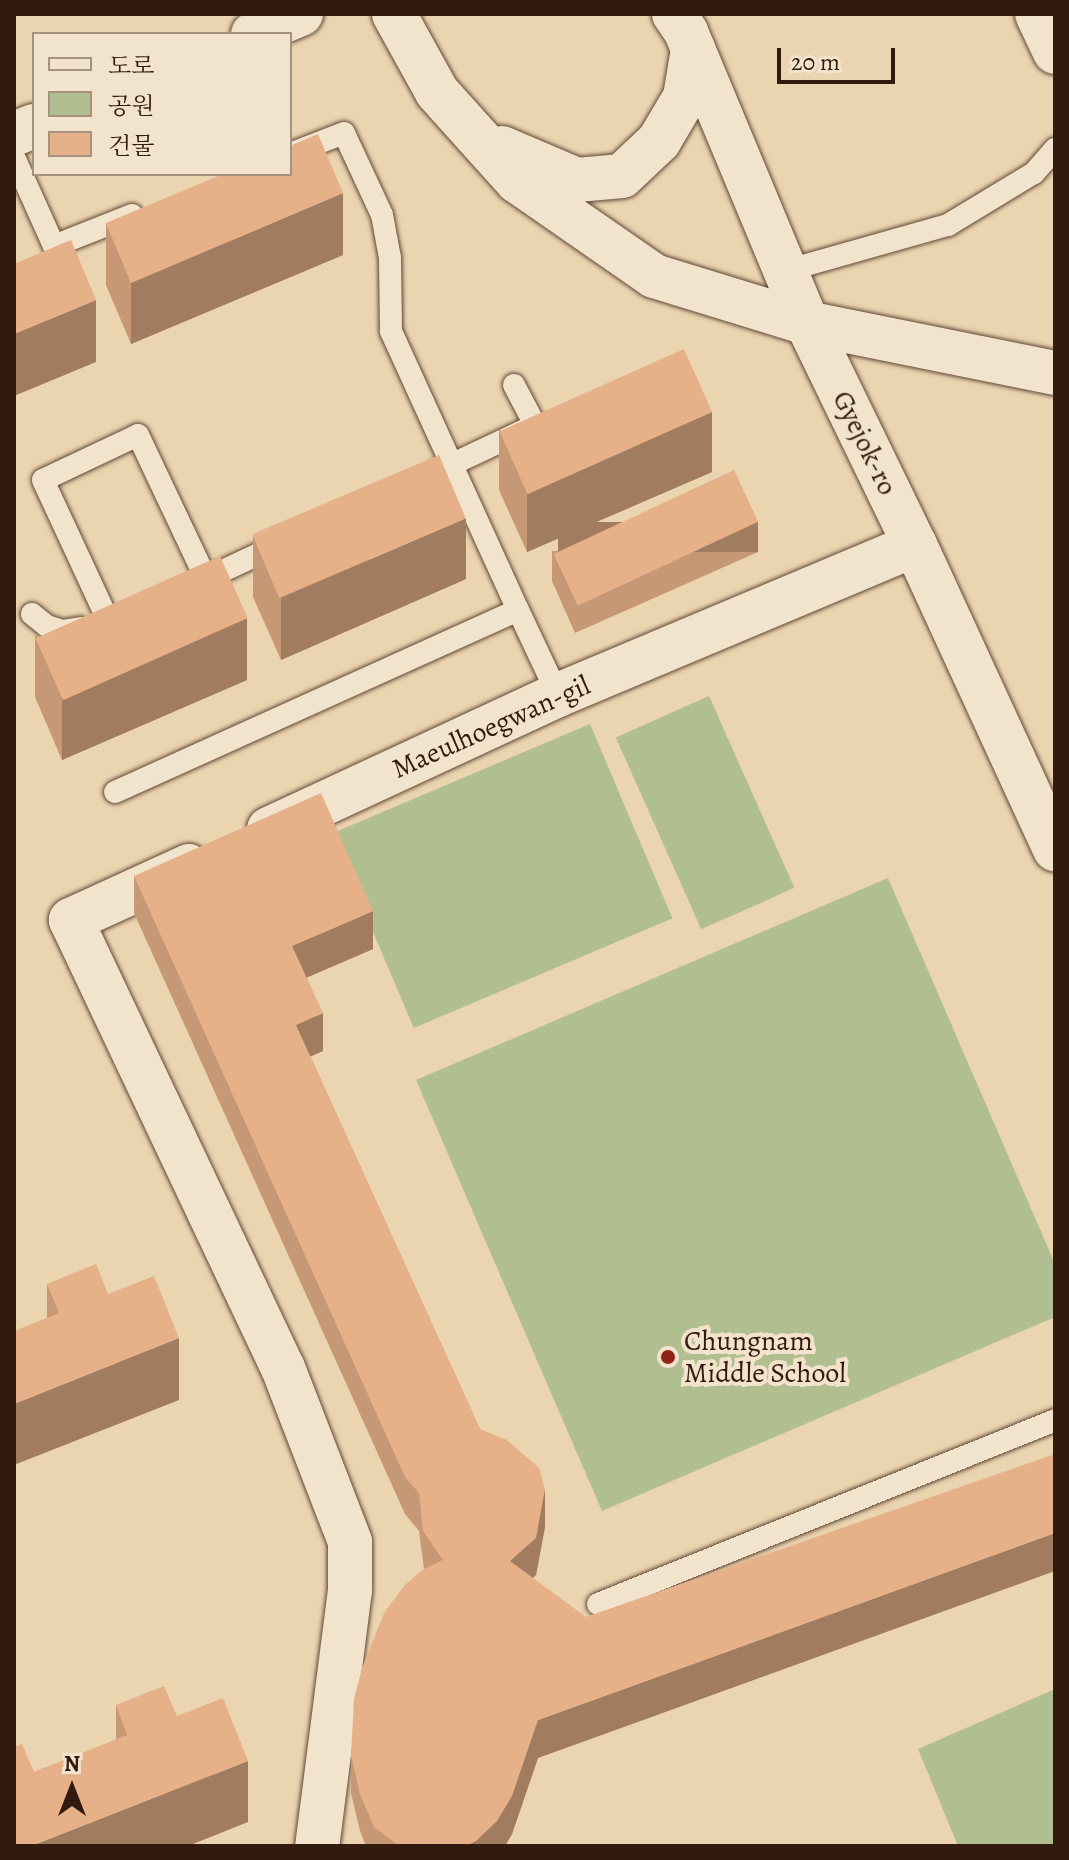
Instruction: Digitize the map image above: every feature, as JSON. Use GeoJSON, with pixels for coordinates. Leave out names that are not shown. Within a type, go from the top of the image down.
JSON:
{"type":"FeatureCollection","features":[{"type":"Feature","properties":{"kind":"street"},"geometry":{"type":"LineString","coordinates":[[258,32],[301,14]]}},
{"type":"Feature","properties":{"kind":"street"},"geometry":{"type":"LineString","coordinates":[[394,14],[437,92],[517,181],[654,276],[807,323],[1055,373]]}},
{"type":"Feature","properties":{"kind":"street"},"geometry":{"type":"LineString","coordinates":[[1037,14],[1055,52]]}},
{"type":"Feature","properties":{"kind":"street"},"geometry":{"type":"LineString","coordinates":[[479,138],[577,180],[622,176],[659,141],[685,97],[681,23]]}},
{"type":"Feature","properties":{"kind":"street","name":"Gyejok-ro"},"geometry":{"type":"LineString","coordinates":[[681,23],[807,323],[915,545],[1055,849]]}},
{"type":"Feature","properties":{"kind":"street","name":"Maeulhoegwan-gil"},"geometry":{"type":"LineString","coordinates":[[317,1846],[350,1590],[350,1542],[283,1368],[71,920],[558,695],[915,545]]}},
{"type":"Feature","properties":{"kind":"lane"},"geometry":{"type":"LineString","coordinates":[[292,153],[344,133],[382,215],[390,258],[391,331],[558,695]]}},
{"type":"Feature","properties":{"kind":"lane"},"geometry":{"type":"LineString","coordinates":[[785,271],[948,225],[1034,173],[1055,149]]}},
{"type":"Feature","properties":{"kind":"lane"},"geometry":{"type":"LineString","coordinates":[[14,157],[54,246],[153,207]]}},
{"type":"Feature","properties":{"kind":"lane"},"geometry":{"type":"LineString","coordinates":[[422,478],[542,422],[514,385]]}},
{"type":"Feature","properties":{"kind":"lane"},"geometry":{"type":"LineString","coordinates":[[107,618],[43,480],[138,435],[206,579]]}},
{"type":"Feature","properties":{"kind":"lane"},"geometry":{"type":"LineString","coordinates":[[184,588],[306,532]]}},
{"type":"Feature","properties":{"kind":"lane"},"geometry":{"type":"LineString","coordinates":[[32,614],[47,626],[62,631],[85,628],[133,608]]}},
{"type":"Feature","properties":{"kind":"lane"},"geometry":{"type":"LineString","coordinates":[[115,792],[518,610]]}},
{"type":"Feature","properties":{"kind":"lane"},"geometry":{"type":"LineString","coordinates":[[598,1604],[1055,1420]]}},
{"type":"Feature","properties":{"kind":"green space"},"geometry":{"type":"Polygon","coordinates":[[[709,696],[794,888],[701,929],[616,737],[709,696]]]}},
{"type":"Feature","properties":{"kind":"green space"},"geometry":{"type":"Polygon","coordinates":[[[590,724],[672,918],[414,1028],[331,834],[590,724]]]}},
{"type":"Feature","properties":{"kind":"green space"},"geometry":{"type":"Polygon","coordinates":[[[888,878],[1055,1264],[1055,1317],[602,1511],[416,1080],[888,878]]]}},
{"type":"Feature","properties":{"kind":"green space"},"geometry":{"type":"Polygon","coordinates":[[[1055,1689],[1055,1846],[958,1846],[918,1749],[1055,1689]]]}},
{"type":"Feature","properties":{"kind":"building"},"geometry":{"type":"Polygon","coordinates":[[[318,134],[343,193],[131,283],[106,223],[218,176],[292,176],[292,145],[318,134]]]}},
{"type":"Feature","properties":{"kind":"building"},"geometry":{"type":"Polygon","coordinates":[[[71,240],[96,300],[14,334],[14,264],[71,240]]]}},
{"type":"Feature","properties":{"kind":"building"},"geometry":{"type":"Polygon","coordinates":[[[684,349],[712,412],[528,494],[499,431],[684,349]]]}},
{"type":"Feature","properties":{"kind":"building"},"geometry":{"type":"Polygon","coordinates":[[[439,455],[466,519],[279,598],[252,534],[439,455]]]}},
{"type":"Feature","properties":{"kind":"building"},"geometry":{"type":"Polygon","coordinates":[[[734,470],[758,522],[578,606],[554,554],[734,470]]]}},
{"type":"Feature","properties":{"kind":"building"},"geometry":{"type":"Polygon","coordinates":[[[220,556],[248,618],[63,700],[35,638],[220,556]]]}},
{"type":"Feature","properties":{"kind":"building"},"geometry":{"type":"Polygon","coordinates":[[[321,793],[373,911],[292,946],[323,1013],[296,1025],[480,1429],[507,1440],[539,1468],[545,1489],[536,1538],[510,1561],[586,1617],[1055,1454],[1055,1533],[538,1720],[512,1796],[497,1821],[466,1846],[398,1845],[374,1827],[360,1794],[351,1755],[354,1699],[362,1668],[384,1613],[404,1586],[422,1570],[443,1560],[423,1531],[419,1493],[405,1477],[134,876],[321,793]]]}},
{"type":"Feature","properties":{"kind":"building"},"geometry":{"type":"Polygon","coordinates":[[[96,1264],[108,1294],[154,1276],[179,1338],[14,1404],[14,1331],[59,1313],[47,1284],[96,1264]]]}},
{"type":"Feature","properties":{"kind":"building"},"geometry":{"type":"Polygon","coordinates":[[[164,1686],[177,1716],[223,1698],[248,1761],[31,1846],[14,1846],[14,1747],[22,1744],[34,1772],[127,1735],[116,1705],[164,1686]]]}},
{"type":"Feature","properties":{"kind":"place","name":"Chungnam Middle School"},"geometry":{"type":"Point","coordinates":[668,1357]}}]}
